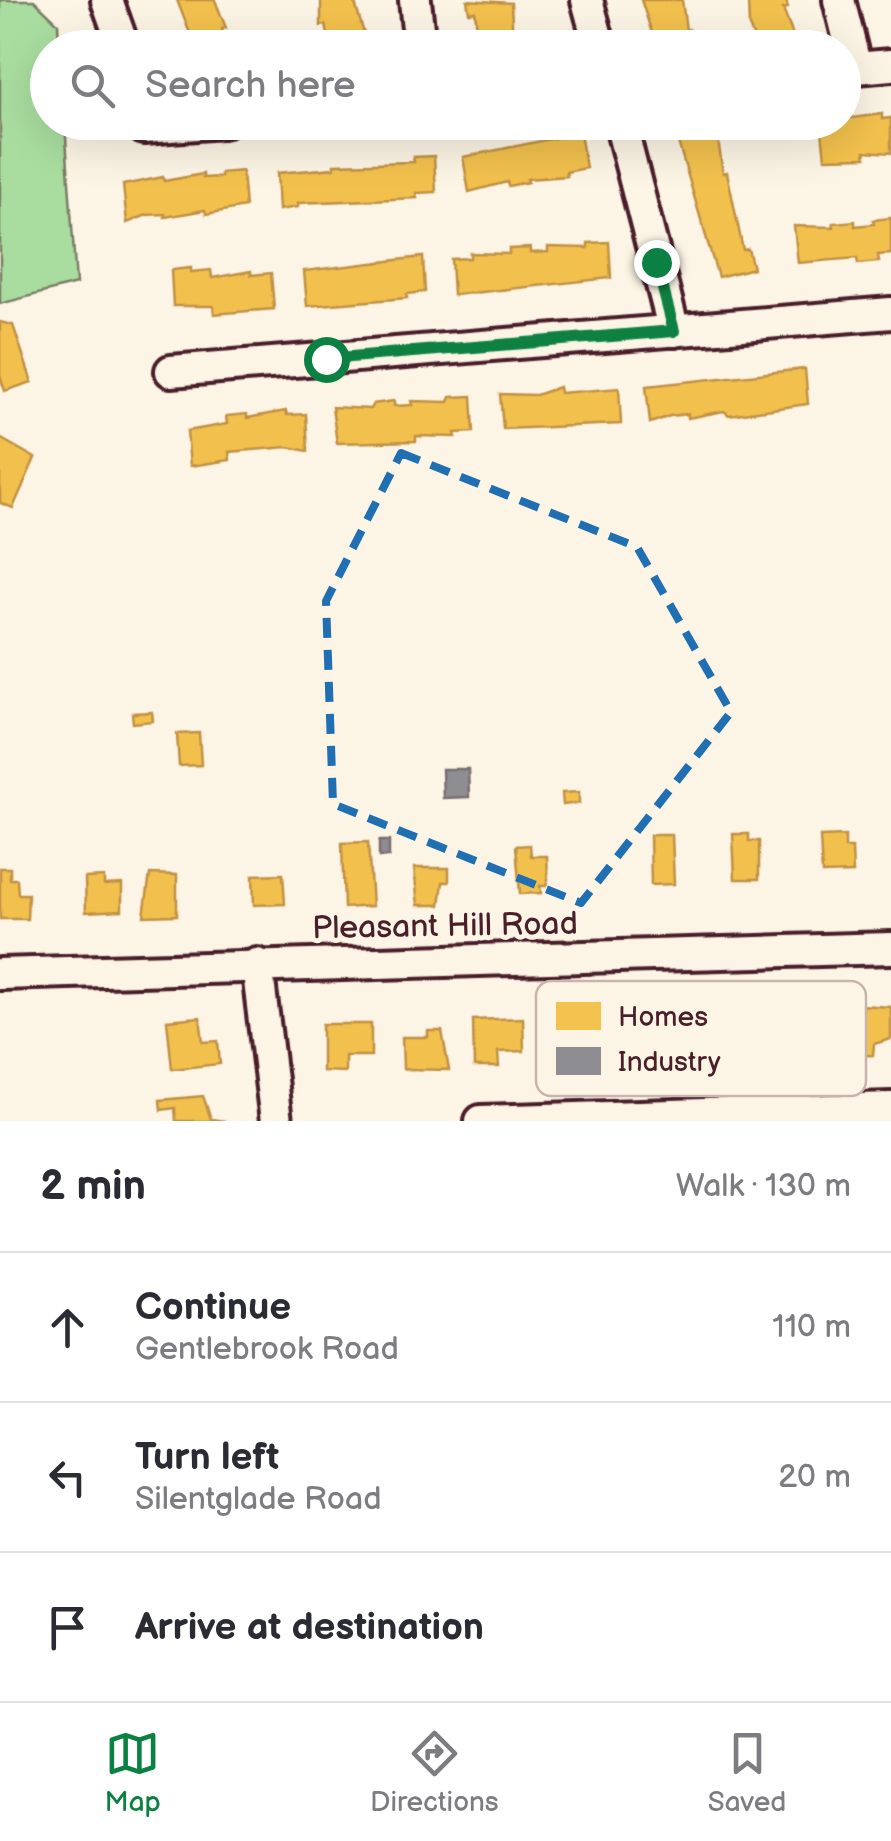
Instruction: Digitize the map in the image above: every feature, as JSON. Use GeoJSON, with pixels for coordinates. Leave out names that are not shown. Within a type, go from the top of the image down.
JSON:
{"type":"FeatureCollection","features":[{"type":"Feature","properties":{"kind":"street"},"geometry":{"type":"LineString","coordinates":[[107,0],[118,30]]}},
{"type":"Feature","properties":{"kind":"street"},"geometry":{"type":"LineString","coordinates":[[416,0],[418,30]]}},
{"type":"Feature","properties":{"kind":"street"},"geometry":{"type":"LineString","coordinates":[[587,0],[595,30]]}},
{"type":"Feature","properties":{"kind":"street"},"geometry":{"type":"LineString","coordinates":[[838,0],[846,30]]}},
{"type":"Feature","properties":{"kind":"street"},"geometry":{"type":"LineString","coordinates":[[861,68],[891,65]]}},
{"type":"Feature","properties":{"kind":"street"},"geometry":{"type":"LineString","coordinates":[[625,140],[674,331]]}},
{"type":"Feature","properties":{"kind":"street"},"geometry":{"type":"LineString","coordinates":[[171,372],[891,313]]}},
{"type":"Feature","properties":{"kind":"street","name":"Pleasant Hill Road"},"geometry":{"type":"LineString","coordinates":[[0,974],[891,948]]}},
{"type":"Feature","properties":{"kind":"street"},"geometry":{"type":"LineString","coordinates":[[257,964],[276,1121]]}},
{"type":"Feature","properties":{"kind":"street"},"geometry":{"type":"LineString","coordinates":[[481,1121],[891,1108]]}},
{"type":"Feature","properties":{"kind":"highlighted area"},"geometry":{"type":"Polygon","coordinates":[[[401,453],[637,547],[731,712],[581,903],[333,804],[326,601],[401,453]]]}},
{"type":"Feature","properties":{"kind":"green space"},"geometry":{"type":"Polygon","coordinates":[[[0,0],[34,0],[58,23],[58,30],[30,30],[30,140],[66,140],[76,284],[0,304],[0,0]]]}},
{"type":"Feature","properties":{"kind":"building: Homes"},"geometry":{"type":"Polygon","coordinates":[[[177,0],[215,0],[226,28],[189,30],[177,0]]]}},
{"type":"Feature","properties":{"kind":"building: Homes"},"geometry":{"type":"Polygon","coordinates":[[[321,0],[354,0],[363,30],[327,30],[326,25],[321,26],[321,0]]]}},
{"type":"Feature","properties":{"kind":"building: Homes"},"geometry":{"type":"Polygon","coordinates":[[[467,0],[511,3],[512,30],[477,30],[475,11],[469,12],[467,0]]]}},
{"type":"Feature","properties":{"kind":"building: Homes"},"geometry":{"type":"Polygon","coordinates":[[[641,0],[682,0],[686,30],[651,30],[641,0]]]}},
{"type":"Feature","properties":{"kind":"building: Homes"},"geometry":{"type":"Polygon","coordinates":[[[748,0],[786,0],[788,8],[783,9],[791,30],[749,27],[748,0]]]}},
{"type":"Feature","properties":{"kind":"building: Homes"},"geometry":{"type":"Polygon","coordinates":[[[882,114],[882,119],[891,118],[891,153],[865,151],[866,157],[825,158],[823,140],[861,140],[861,117],[882,114]]]}},
{"type":"Feature","properties":{"kind":"building: Homes"},"geometry":{"type":"Polygon","coordinates":[[[546,140],[581,140],[586,168],[566,172],[567,176],[527,179],[528,182],[508,186],[507,182],[469,192],[463,157],[546,140]]]}},
{"type":"Feature","properties":{"kind":"building: Homes"},"geometry":{"type":"Polygon","coordinates":[[[677,140],[718,140],[743,250],[748,249],[753,268],[718,277],[677,140]]]}},
{"type":"Feature","properties":{"kind":"building: Homes"},"geometry":{"type":"Polygon","coordinates":[[[434,156],[436,192],[416,193],[417,198],[298,203],[298,207],[279,210],[277,173],[334,168],[334,164],[414,162],[413,157],[434,156]]]}},
{"type":"Feature","properties":{"kind":"building: Homes"},"geometry":{"type":"Polygon","coordinates":[[[242,171],[245,207],[206,214],[205,210],[165,217],[147,215],[127,223],[123,185],[163,177],[164,181],[203,174],[203,178],[221,177],[221,173],[242,171]]]}},
{"type":"Feature","properties":{"kind":"building: Homes"},"geometry":{"type":"Polygon","coordinates":[[[891,218],[891,254],[878,255],[879,262],[858,264],[857,258],[798,263],[794,226],[834,227],[833,223],[855,221],[855,226],[891,218]]]}},
{"type":"Feature","properties":{"kind":"building: Homes"},"geometry":{"type":"Polygon","coordinates":[[[609,242],[611,278],[453,295],[451,259],[470,258],[470,253],[509,254],[509,249],[530,248],[530,253],[548,252],[548,247],[588,248],[588,243],[609,242]]]}},
{"type":"Feature","properties":{"kind":"building: Homes"},"geometry":{"type":"Polygon","coordinates":[[[423,257],[425,292],[407,294],[407,298],[307,306],[304,271],[423,257]]]}},
{"type":"Feature","properties":{"kind":"building: Homes"},"geometry":{"type":"Polygon","coordinates":[[[191,268],[191,272],[211,270],[212,278],[251,271],[251,275],[271,273],[274,309],[214,314],[213,306],[173,306],[171,270],[191,268]]]}},
{"type":"Feature","properties":{"kind":"building: Homes"},"geometry":{"type":"Polygon","coordinates":[[[0,322],[13,325],[32,382],[5,391],[0,376],[0,322]]]}},
{"type":"Feature","properties":{"kind":"building: Homes"},"geometry":{"type":"Polygon","coordinates":[[[805,369],[808,404],[729,415],[724,411],[688,418],[688,414],[670,416],[650,423],[646,386],[805,369]]]}},
{"type":"Feature","properties":{"kind":"building: Homes"},"geometry":{"type":"Polygon","coordinates":[[[559,387],[560,393],[619,388],[621,424],[503,429],[500,394],[536,395],[559,387]]]}},
{"type":"Feature","properties":{"kind":"building: Homes"},"geometry":{"type":"Polygon","coordinates":[[[472,396],[474,432],[455,433],[456,437],[416,436],[416,441],[337,443],[332,407],[370,409],[373,404],[394,401],[394,406],[412,405],[411,401],[449,402],[451,397],[472,396]]]}},
{"type":"Feature","properties":{"kind":"building: Homes"},"geometry":{"type":"Polygon","coordinates":[[[286,411],[287,415],[306,414],[308,451],[288,447],[229,452],[230,460],[190,466],[187,431],[227,424],[226,416],[247,414],[247,418],[286,411]]]}},
{"type":"Feature","properties":{"kind":"building: Homes"},"geometry":{"type":"Polygon","coordinates":[[[0,438],[35,458],[13,508],[0,503],[0,438]]]}},
{"type":"Feature","properties":{"kind":"building: Homes"},"geometry":{"type":"Polygon","coordinates":[[[152,712],[153,721],[133,723],[132,713],[152,712]]]}},
{"type":"Feature","properties":{"kind":"building: Homes"},"geometry":{"type":"Polygon","coordinates":[[[199,733],[201,765],[179,766],[177,734],[199,733]]]}},
{"type":"Feature","properties":{"kind":"building: Homes"},"geometry":{"type":"Polygon","coordinates":[[[579,792],[579,803],[563,805],[562,793],[579,792]]]}},
{"type":"Feature","properties":{"kind":"building: Homes"},"geometry":{"type":"Polygon","coordinates":[[[733,834],[749,834],[749,841],[759,841],[759,879],[735,879],[733,834]]]}},
{"type":"Feature","properties":{"kind":"building: Homes"},"geometry":{"type":"Polygon","coordinates":[[[650,835],[672,835],[674,884],[651,885],[650,835]]]}},
{"type":"Feature","properties":{"kind":"building: Homes"},"geometry":{"type":"Polygon","coordinates":[[[845,836],[845,848],[852,848],[853,873],[822,874],[820,837],[845,836]]]}},
{"type":"Feature","properties":{"kind":"building: Homes"},"geometry":{"type":"Polygon","coordinates":[[[368,842],[372,906],[344,908],[342,843],[368,842]]]}},
{"type":"Feature","properties":{"kind":"building: Homes"},"geometry":{"type":"Polygon","coordinates":[[[530,845],[531,856],[547,856],[548,879],[546,886],[540,886],[541,893],[520,894],[516,846],[530,845]]]}},
{"type":"Feature","properties":{"kind":"building: Homes"},"geometry":{"type":"Polygon","coordinates":[[[0,868],[10,868],[10,879],[17,879],[18,894],[28,894],[27,919],[0,919],[0,868]]]}},
{"type":"Feature","properties":{"kind":"building: Homes"},"geometry":{"type":"Polygon","coordinates":[[[414,868],[449,868],[449,882],[443,882],[440,905],[418,905],[414,868]]]}},
{"type":"Feature","properties":{"kind":"building: Homes"},"geometry":{"type":"Polygon","coordinates":[[[150,874],[177,875],[177,915],[144,916],[150,874]]]}},
{"type":"Feature","properties":{"kind":"building: Homes"},"geometry":{"type":"Polygon","coordinates":[[[283,874],[285,904],[254,905],[253,875],[283,874]]]}},
{"type":"Feature","properties":{"kind":"building: Homes"},"geometry":{"type":"Polygon","coordinates":[[[104,877],[104,885],[122,884],[122,910],[86,912],[85,878],[104,877]]]}},
{"type":"Feature","properties":{"kind":"building: Homes"},"geometry":{"type":"Polygon","coordinates":[[[866,1005],[891,1007],[891,1039],[874,1044],[873,1055],[866,1055],[866,1005]]]}},
{"type":"Feature","properties":{"kind":"building: Homes"},"geometry":{"type":"Polygon","coordinates":[[[200,1017],[203,1042],[218,1041],[220,1064],[172,1069],[167,1020],[200,1017]]]}},
{"type":"Feature","properties":{"kind":"building: Homes"},"geometry":{"type":"Polygon","coordinates":[[[523,1018],[524,1051],[498,1052],[499,1067],[474,1067],[473,1020],[523,1018]]]}},
{"type":"Feature","properties":{"kind":"building: Homes"},"geometry":{"type":"Polygon","coordinates":[[[322,1024],[371,1024],[371,1056],[345,1056],[345,1072],[322,1071],[322,1024]]]}},
{"type":"Feature","properties":{"kind":"building: Homes"},"geometry":{"type":"Polygon","coordinates":[[[428,1031],[442,1031],[449,1070],[403,1069],[402,1037],[428,1037],[428,1031]]]}},
{"type":"Feature","properties":{"kind":"building: Homes"},"geometry":{"type":"Polygon","coordinates":[[[203,1096],[211,1119],[225,1121],[176,1121],[175,1108],[161,1110],[160,1100],[203,1096]]]}},
{"type":"Feature","properties":{"kind":"building: Industry"},"geometry":{"type":"Polygon","coordinates":[[[442,769],[468,769],[469,797],[443,798],[442,769]]]}},
{"type":"Feature","properties":{"kind":"building: Industry"},"geometry":{"type":"Polygon","coordinates":[[[379,841],[389,841],[389,857],[379,857],[379,841]]]}},
{"type":"Feature","properties":{"kind":"route"},"geometry":{"type":"LineString","coordinates":[[326,359],[674,331],[656,262]]}}]}
